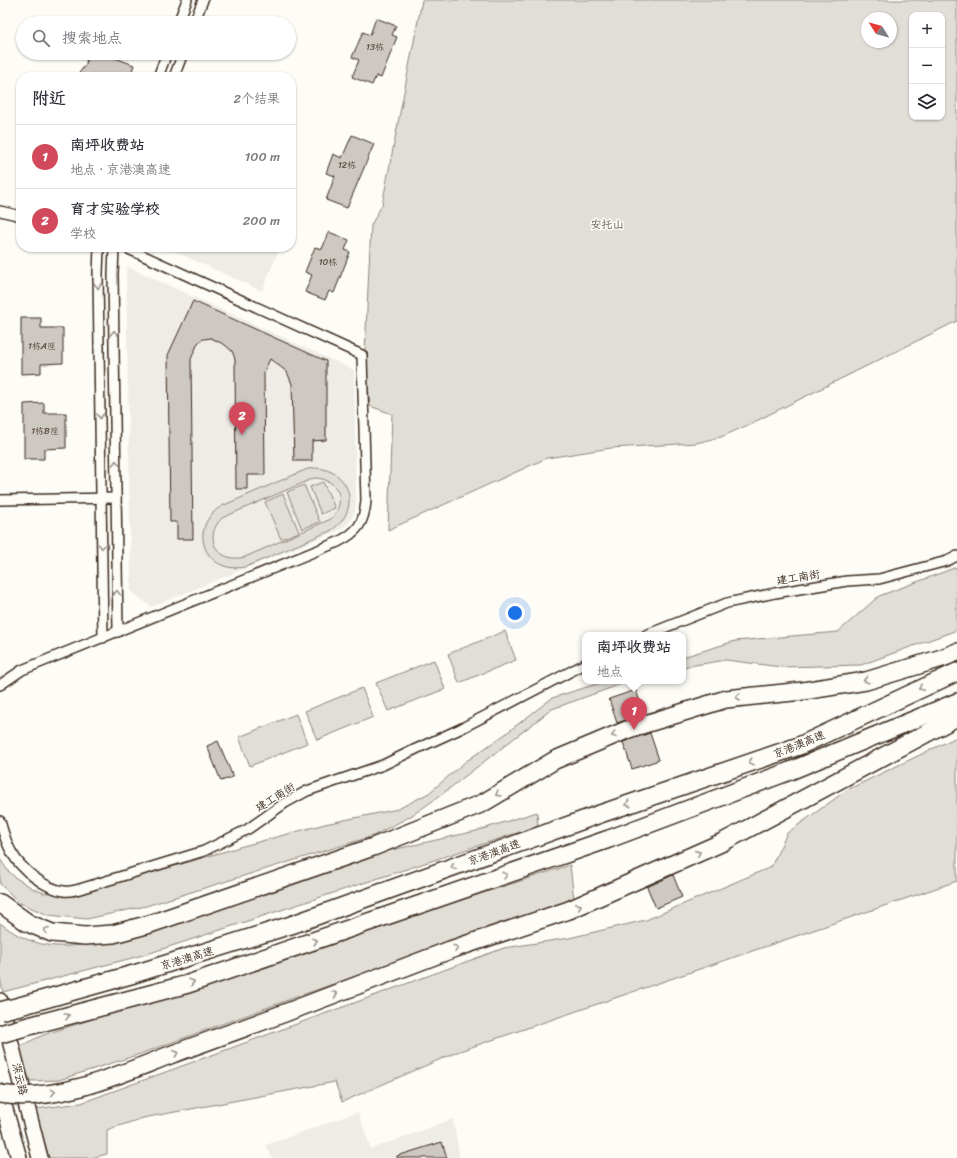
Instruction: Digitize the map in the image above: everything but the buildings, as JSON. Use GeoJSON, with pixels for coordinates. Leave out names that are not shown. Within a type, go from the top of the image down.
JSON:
{"type":"FeatureCollection","features":[{"type":"Feature","properties":{"kind":"highway"},"geometry":{"type":"LineString","coordinates":[[0,903],[28,923],[52,933],[84,936],[113,934],[150,924],[374,847],[483,803],[555,760],[629,729],[726,699],[802,691],[866,681],[957,652]]}},
{"type":"Feature","properties":{"kind":"highway","name":"京港澳高速"},"geometry":{"type":"LineString","coordinates":[[0,1011],[134,974],[291,925],[600,814],[799,746],[957,672]]}},
{"type":"Feature","properties":{"kind":"highway","name":"京港澳高速"},"geometry":{"type":"LineString","coordinates":[[0,1034],[188,984],[602,842],[790,771],[957,702]]}},
{"type":"Feature","properties":{"kind":"highway"},"geometry":{"type":"LineString","coordinates":[[0,1093],[13,1096],[40,1094],[73,1089],[114,1076],[450,950],[569,910],[723,842],[957,717]]}},
{"type":"Feature","properties":{"kind":"main road","name":"深云路"},"geometry":{"type":"LineString","coordinates":[[0,1001],[40,1158]]}},
{"type":"Feature","properties":{"kind":"main road","name":"深云路"},"geometry":{"type":"LineString","coordinates":[[0,1093],[19,1158]]}},
{"type":"Feature","properties":{"kind":"street"},"geometry":{"type":"LineString","coordinates":[[181,16],[187,0]]}},
{"type":"Feature","properties":{"kind":"street"},"geometry":{"type":"LineString","coordinates":[[197,16],[203,0]]}},
{"type":"Feature","properties":{"kind":"street"},"geometry":{"type":"LineString","coordinates":[[160,72],[164,60]]}},
{"type":"Feature","properties":{"kind":"street"},"geometry":{"type":"LineString","coordinates":[[176,72],[180,60]]}},
{"type":"Feature","properties":{"kind":"street"},"geometry":{"type":"LineString","coordinates":[[0,210],[16,215]]}},
{"type":"Feature","properties":{"kind":"street"},"geometry":{"type":"LineString","coordinates":[[99,252],[103,638]]}},
{"type":"Feature","properties":{"kind":"street"},"geometry":{"type":"LineString","coordinates":[[114,252],[118,632]]}},
{"type":"Feature","properties":{"kind":"street"},"geometry":{"type":"LineString","coordinates":[[0,685],[22,670],[338,542],[350,536],[359,526],[365,514],[366,500],[362,355],[135,252]]}},
{"type":"Feature","properties":{"kind":"street"},"geometry":{"type":"LineString","coordinates":[[0,500],[116,498]]}},
{"type":"Feature","properties":{"kind":"street","name":"建工南街"},"geometry":{"type":"LineString","coordinates":[[654,632],[727,603],[847,581],[879,579],[947,561],[957,556]]}},
{"type":"Feature","properties":{"kind":"street","name":"建工南街"},"geometry":{"type":"LineString","coordinates":[[0,821],[12,854],[18,863],[30,875],[63,891],[73,891],[204,851],[248,828],[285,803],[307,791],[383,765],[460,729],[582,666]]}},
{"type":"Feature","properties":{"kind":"shaded area"},"geometry":{"type":"Polygon","coordinates":[[[176,252],[278,252],[262,291],[176,252]]]}},
{"type":"Feature","properties":{"kind":"shaded area"},"geometry":{"type":"Polygon","coordinates":[[[126,266],[354,370],[356,500],[355,511],[351,520],[344,528],[333,533],[151,607],[131,591],[126,266]]]}},
{"type":"Feature","properties":{"kind":"shaded area"},"geometry":{"type":"Polygon","coordinates":[[[358,1112],[371,1149],[453,1119],[460,1158],[272,1158],[266,1145],[358,1112]]]}},
{"type":"Feature","properties":{"kind":"green space","name":"安托山"},"geometry":{"type":"Polygon","coordinates":[[[422,0],[957,0],[957,321],[721,437],[696,443],[611,448],[547,458],[388,530],[392,414],[370,406],[365,352],[371,225],[382,205],[422,0]]]}},
{"type":"Feature","properties":{"kind":"green space"},"geometry":{"type":"Polygon","coordinates":[[[312,468],[325,470],[336,475],[344,482],[348,492],[349,502],[347,513],[340,523],[330,531],[248,566],[233,568],[221,565],[212,558],[205,549],[203,538],[205,526],[211,515],[222,506],[312,468]],[[314,478],[222,518],[216,526],[213,534],[213,541],[216,548],[227,557],[245,557],[331,519],[339,505],[338,492],[334,486],[322,479],[314,478]]]}},
{"type":"Feature","properties":{"kind":"green space"},"geometry":{"type":"Polygon","coordinates":[[[323,482],[335,508],[321,514],[310,487],[323,482]]]}},
{"type":"Feature","properties":{"kind":"green space"},"geometry":{"type":"Polygon","coordinates":[[[304,485],[320,522],[302,529],[287,492],[304,485]]]}},
{"type":"Feature","properties":{"kind":"green space"},"geometry":{"type":"Polygon","coordinates":[[[283,494],[299,532],[281,539],[265,502],[283,494]]]}},
{"type":"Feature","properties":{"kind":"green space"},"geometry":{"type":"Polygon","coordinates":[[[957,567],[957,630],[861,665],[781,667],[726,660],[686,667],[686,656],[735,641],[838,632],[879,596],[957,567]]]}},
{"type":"Feature","properties":{"kind":"green space"},"geometry":{"type":"Polygon","coordinates":[[[505,631],[516,660],[459,683],[448,654],[505,631]]]}},
{"type":"Feature","properties":{"kind":"green space"},"geometry":{"type":"Polygon","coordinates":[[[434,660],[445,689],[388,711],[376,683],[434,660]]]}},
{"type":"Feature","properties":{"kind":"green space"},"geometry":{"type":"Polygon","coordinates":[[[596,684],[622,684],[552,709],[437,798],[411,816],[373,836],[146,906],[87,919],[48,915],[20,903],[0,884],[0,859],[8,871],[16,878],[34,889],[44,893],[82,893],[243,846],[325,824],[398,809],[429,793],[465,762],[504,735],[552,698],[596,684]]]}},
{"type":"Feature","properties":{"kind":"green space"},"geometry":{"type":"Polygon","coordinates":[[[362,688],[373,717],[317,740],[305,711],[362,688]]]}},
{"type":"Feature","properties":{"kind":"green space"},"geometry":{"type":"Polygon","coordinates":[[[296,714],[307,743],[250,766],[239,737],[296,714]]]}},
{"type":"Feature","properties":{"kind":"green space"},"geometry":{"type":"Polygon","coordinates":[[[957,737],[957,881],[457,1052],[342,1102],[335,1082],[143,1118],[107,1130],[107,1154],[92,1158],[49,1158],[35,1109],[81,1103],[504,948],[569,938],[646,920],[771,867],[787,833],[847,790],[957,737]]]}},
{"type":"Feature","properties":{"kind":"green space"},"geometry":{"type":"Polygon","coordinates":[[[537,812],[538,826],[147,954],[3,992],[0,978],[0,923],[20,936],[40,944],[51,946],[74,946],[86,944],[383,852],[476,831],[537,812]]]}},
{"type":"Feature","properties":{"kind":"green space"},"geometry":{"type":"Polygon","coordinates":[[[570,865],[574,900],[299,996],[140,1054],[59,1080],[30,1081],[18,1047],[43,1035],[570,865]]]}},
{"type":"Feature","properties":{"kind":"place","name":"育才实验学校"},"geometry":{"type":"Point","coordinates":[242,435]}},
{"type":"Feature","properties":{"kind":"place","name":"南坪收费站"},"geometry":{"type":"Point","coordinates":[634,730]}}]}
